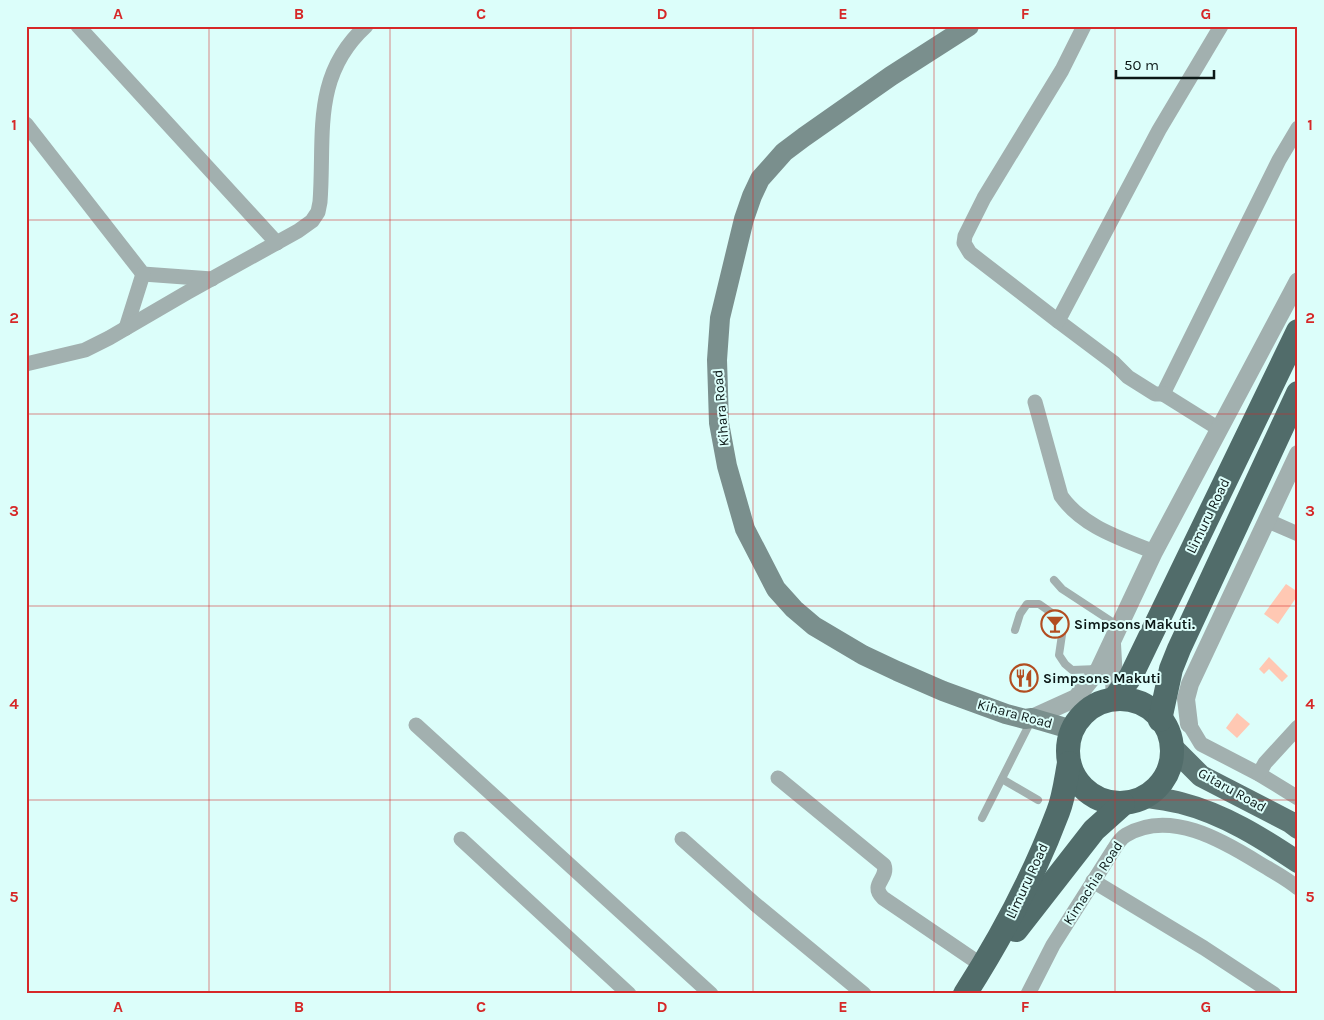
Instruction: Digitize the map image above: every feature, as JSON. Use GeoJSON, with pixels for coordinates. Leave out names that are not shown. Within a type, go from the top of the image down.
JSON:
{"type":"FeatureCollection","features":[{"type":"Feature","properties":{"kind":"highway","name":"Limuru Road"},"geometry":{"type":"LineString","coordinates":[[1115,698],[1131,676],[1298,331]]}},
{"type":"Feature","properties":{"kind":"highway","name":"Limuru Road"},"geometry":{"type":"LineString","coordinates":[[1160,720],[1169,677],[1179,649],[1298,393]]}},
{"type":"Feature","properties":{"kind":"highway"},"geometry":{"type":"LineString","coordinates":[[1115,698],[1139,703],[1151,711],[1160,720],[1167,732],[1171,746],[1170,765],[1159,786],[1147,797],[1135,803],[1124,804],[1105,801],[1087,791],[1076,778],[1069,763],[1069,747],[1073,730],[1079,718],[1101,702],[1115,698]]}},
{"type":"Feature","properties":{"kind":"highway","name":"Limuru Road"},"geometry":{"type":"LineString","coordinates":[[965,994],[983,966],[1020,899],[1055,819],[1069,763]]}},
{"type":"Feature","properties":{"kind":"highway","name":"Limuru Road"},"geometry":{"type":"LineString","coordinates":[[983,966],[1019,926],[1094,830],[1124,804]]}},
{"type":"Feature","properties":{"kind":"main road","name":"Kihara Road"},"geometry":{"type":"LineString","coordinates":[[969,26],[891,76],[804,137],[784,152],[760,179],[744,219],[720,318],[717,360],[719,423],[727,466],[745,529],[776,588],[794,609],[814,626],[863,655],[943,691],[1006,714],[1026,719],[1032,718],[1073,730]]}},
{"type":"Feature","properties":{"kind":"main road","name":"Gitaru Road"},"geometry":{"type":"LineString","coordinates":[[1171,746],[1201,776],[1298,828]]}},
{"type":"Feature","properties":{"kind":"main road"},"geometry":{"type":"LineString","coordinates":[[1147,797],[1181,803],[1219,817],[1253,833],[1298,862]]}},
{"type":"Feature","properties":{"kind":"street"},"geometry":{"type":"LineString","coordinates":[[78,26],[277,243]]}},
{"type":"Feature","properties":{"kind":"street"},"geometry":{"type":"LineString","coordinates":[[26,364],[85,350],[277,243],[312,220],[318,212],[320,202],[322,119],[327,90],[340,58],[354,37],[366,26]]}},
{"type":"Feature","properties":{"kind":"street"},"geometry":{"type":"LineString","coordinates":[[1084,26],[1062,70],[984,198],[965,236],[964,242],[970,252],[1114,363],[1128,377],[1155,394],[1163,394],[1219,429]]}},
{"type":"Feature","properties":{"kind":"street"},"geometry":{"type":"LineString","coordinates":[[1058,321],[1159,130],[1221,26]]}},
{"type":"Feature","properties":{"kind":"street"},"geometry":{"type":"LineString","coordinates":[[26,124],[142,274],[212,279]]}},
{"type":"Feature","properties":{"kind":"street"},"geometry":{"type":"LineString","coordinates":[[1163,394],[1279,160],[1298,128]]}},
{"type":"Feature","properties":{"kind":"street"},"geometry":{"type":"LineString","coordinates":[[126,328],[142,274]]}},
{"type":"Feature","properties":{"kind":"street"},"geometry":{"type":"LineString","coordinates":[[1032,718],[1076,698],[1099,669],[1154,552],[1298,281]]}},
{"type":"Feature","properties":{"kind":"street"},"geometry":{"type":"LineString","coordinates":[[1035,402],[1061,496],[1067,505],[1077,515],[1099,529],[1154,552]]}},
{"type":"Feature","properties":{"kind":"street"},"geometry":{"type":"LineString","coordinates":[[1298,454],[1190,684],[1186,699],[1189,724],[1201,744],[1259,774],[1298,798]]}},
{"type":"Feature","properties":{"kind":"street"},"geometry":{"type":"LineString","coordinates":[[1266,520],[1298,534]]}},
{"type":"Feature","properties":{"kind":"street"},"geometry":{"type":"LineString","coordinates":[[1115,698],[1116,634]]}},
{"type":"Feature","properties":{"kind":"street"},"geometry":{"type":"LineString","coordinates":[[416,725],[711,994]]}},
{"type":"Feature","properties":{"kind":"street"},"geometry":{"type":"LineString","coordinates":[[1259,774],[1265,764],[1298,728]]}},
{"type":"Feature","properties":{"kind":"street"},"geometry":{"type":"LineString","coordinates":[[778,778],[884,865],[885,873],[878,887],[879,894],[883,898],[983,966]]}},
{"type":"Feature","properties":{"kind":"street","name":"Kimachia Road"},"geometry":{"type":"LineString","coordinates":[[1028,994],[1053,945],[1114,849],[1125,835],[1142,828],[1163,825],[1193,830],[1222,842],[1298,888]]}},
{"type":"Feature","properties":{"kind":"street"},"geometry":{"type":"LineString","coordinates":[[461,839],[629,994]]}},
{"type":"Feature","properties":{"kind":"street"},"geometry":{"type":"LineString","coordinates":[[682,839],[755,904],[864,994]]}},
{"type":"Feature","properties":{"kind":"street"},"geometry":{"type":"LineString","coordinates":[[1093,881],[1204,948],[1274,994]]}},
{"type":"Feature","properties":{"kind":"lane"},"geometry":{"type":"LineString","coordinates":[[1054,580],[1062,590],[1116,634]]}},
{"type":"Feature","properties":{"kind":"lane"},"geometry":{"type":"LineString","coordinates":[[1015,630],[1020,614],[1027,604],[1039,604],[1059,618],[1063,628],[1059,655],[1065,664],[1072,670],[1099,669]]}},
{"type":"Feature","properties":{"kind":"lane"},"geometry":{"type":"LineString","coordinates":[[982,818],[1032,718]]}},
{"type":"Feature","properties":{"kind":"lane"},"geometry":{"type":"LineString","coordinates":[[1002,779],[1038,800]]}},
{"type":"Feature","properties":{"kind":"building"},"geometry":{"type":"Polygon","coordinates":[[[1286,584],[1298,592],[1298,595],[1278,624],[1264,614],[1286,584]]]}},
{"type":"Feature","properties":{"kind":"building"},"geometry":{"type":"Polygon","coordinates":[[[1269,657],[1288,676],[1282,682],[1269,669],[1264,674],[1259,669],[1269,657]]]}},
{"type":"Feature","properties":{"kind":"building"},"geometry":{"type":"Polygon","coordinates":[[[1237,713],[1250,724],[1237,738],[1226,728],[1237,713]]]}},
{"type":"Feature","properties":{"kind":"place","name":"Simpsons Makuti."},"geometry":{"type":"Point","coordinates":[1055,624]}},
{"type":"Feature","properties":{"kind":"place","name":"Simpsons Makuti"},"geometry":{"type":"Point","coordinates":[1024,678]}}]}
